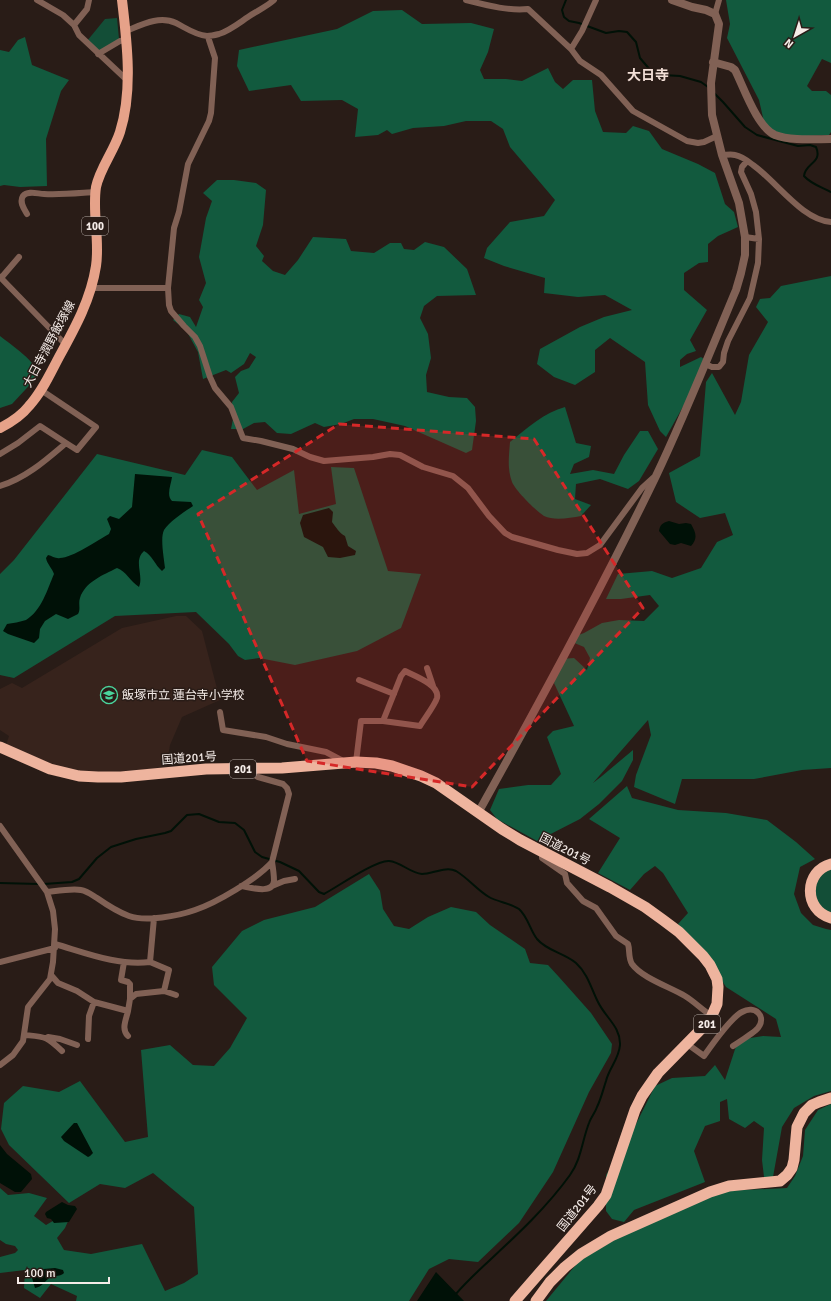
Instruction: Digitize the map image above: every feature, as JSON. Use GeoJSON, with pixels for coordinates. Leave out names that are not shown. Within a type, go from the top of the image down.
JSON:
{"type":"FeatureCollection","features":[{"type":"Feature","properties":{"kind":"highway","name":"国道201号"},"geometry":{"type":"LineString","coordinates":[[0,747],[50,769],[79,776],[121,777],[206,769],[282,768],[344,762],[376,763],[392,766],[436,783],[478,813],[520,840],[645,907],[679,932],[703,956],[714,972],[718,987],[718,1004],[712,1016],[703,1028],[686,1043],[658,1073],[642,1096],[635,1110],[606,1194],[598,1206],[515,1301]]}},
{"type":"Feature","properties":{"kind":"highway"},"geometry":{"type":"LineString","coordinates":[[831,864],[823,866],[819,870],[811,886],[810,894],[812,904],[818,912],[831,918]]}},
{"type":"Feature","properties":{"kind":"highway"},"geometry":{"type":"LineString","coordinates":[[536,1301],[550,1282],[570,1263],[581,1254],[611,1236],[710,1192],[729,1186],[780,1181],[792,1168],[797,1126],[804,1113],[812,1105],[831,1098]]}},
{"type":"Feature","properties":{"kind":"main road","name":"大日寺潤野飯塚線"},"geometry":{"type":"LineString","coordinates":[[0,428],[28,408],[41,390],[82,314],[91,288],[96,265],[97,245],[95,215],[98,179],[120,131],[126,107],[128,81],[126,35],[122,0]]}},
{"type":"Feature","properties":{"kind":"street"},"geometry":{"type":"LineString","coordinates":[[37,0],[63,15],[74,25],[79,35],[128,81]]}},
{"type":"Feature","properties":{"kind":"street"},"geometry":{"type":"LineString","coordinates":[[74,25],[87,9],[89,0]]}},
{"type":"Feature","properties":{"kind":"street"},"geometry":{"type":"LineString","coordinates":[[98,54],[120,41],[126,35],[145,23],[160,20],[171,21],[188,31],[199,35],[208,36],[219,34],[231,29],[265,8],[274,0]]}},
{"type":"Feature","properties":{"kind":"street"},"geometry":{"type":"LineString","coordinates":[[466,0],[516,10],[528,9],[571,48],[580,61],[601,76],[633,111],[687,141],[698,143],[717,136]]}},
{"type":"Feature","properties":{"kind":"street"},"geometry":{"type":"LineString","coordinates":[[571,48],[582,31],[596,0]]}},
{"type":"Feature","properties":{"kind":"street"},"geometry":{"type":"LineString","coordinates":[[672,0],[692,8],[706,10],[715,14]]}},
{"type":"Feature","properties":{"kind":"street"},"geometry":{"type":"LineString","coordinates":[[478,813],[558,667],[624,540],[656,475],[736,290],[745,255],[744,237],[739,203],[722,155],[712,115],[711,83],[719,24],[715,14],[719,0]]}},
{"type":"Feature","properties":{"kind":"street"},"geometry":{"type":"LineString","coordinates":[[208,36],[208,40],[215,58],[211,113],[209,121],[188,164],[179,212],[174,228],[168,288],[169,305],[171,311],[195,337],[200,346],[210,377],[216,388],[231,407],[243,438],[294,449],[310,457],[324,461],[390,454],[400,455],[423,467],[453,476],[468,488],[488,516],[512,538],[577,554],[587,553],[600,545],[642,488],[656,475]]}},
{"type":"Feature","properties":{"kind":"street"},"geometry":{"type":"LineString","coordinates":[[713,62],[731,67],[735,70],[760,122],[768,131],[776,136],[831,139]]}},
{"type":"Feature","properties":{"kind":"street"},"geometry":{"type":"LineString","coordinates":[[722,155],[734,154],[747,161],[764,173],[804,211],[816,219],[831,222]]}},
{"type":"Feature","properties":{"kind":"street"},"geometry":{"type":"LineString","coordinates":[[705,364],[712,367],[719,367],[723,362],[728,341],[750,298],[758,263],[759,239],[756,212],[751,194],[741,172],[742,167],[747,161]]}},
{"type":"Feature","properties":{"kind":"street"},"geometry":{"type":"LineString","coordinates":[[27,214],[22,200],[26,193],[44,194],[96,192]]}},
{"type":"Feature","properties":{"kind":"street"},"geometry":{"type":"LineString","coordinates":[[744,237],[759,239]]}},
{"type":"Feature","properties":{"kind":"street"},"geometry":{"type":"LineString","coordinates":[[19,257],[0,278],[66,345]]}},
{"type":"Feature","properties":{"kind":"street"},"geometry":{"type":"LineString","coordinates":[[91,288],[168,288]]}},
{"type":"Feature","properties":{"kind":"street"},"geometry":{"type":"LineString","coordinates":[[0,454],[18,443],[40,426],[77,450],[96,427],[41,390]]}},
{"type":"Feature","properties":{"kind":"street"},"geometry":{"type":"LineString","coordinates":[[0,486],[12,482],[31,471],[66,443]]}},
{"type":"Feature","properties":{"kind":"street"},"geometry":{"type":"LineString","coordinates":[[356,762],[361,721],[420,726],[437,698],[436,691],[427,668]]}},
{"type":"Feature","properties":{"kind":"street"},"geometry":{"type":"LineString","coordinates":[[383,722],[401,676],[406,671],[430,683],[434,687]]}},
{"type":"Feature","properties":{"kind":"street"},"geometry":{"type":"LineString","coordinates":[[359,680],[394,694]]}},
{"type":"Feature","properties":{"kind":"street"},"geometry":{"type":"LineString","coordinates":[[220,712],[223,730],[266,737],[287,744],[326,752],[344,762]]}},
{"type":"Feature","properties":{"kind":"street"},"geometry":{"type":"LineString","coordinates":[[243,769],[258,777],[283,784],[287,788],[289,794],[272,862],[274,882],[272,886]]}},
{"type":"Feature","properties":{"kind":"street"},"geometry":{"type":"LineString","coordinates":[[0,826],[47,892],[53,911],[55,929],[55,946],[50,979],[28,1007],[23,1041],[13,1055],[0,1065]]}},
{"type":"Feature","properties":{"kind":"street"},"geometry":{"type":"LineString","coordinates":[[544,852],[542,858],[565,874],[567,883],[583,901],[596,908],[616,936],[628,944],[631,963],[637,970],[658,983],[685,996],[712,1016]]}},
{"type":"Feature","properties":{"kind":"street"},"geometry":{"type":"LineString","coordinates":[[47,892],[80,889],[130,916],[142,919],[154,918],[195,910],[216,901],[265,870],[272,862]]}},
{"type":"Feature","properties":{"kind":"street"},"geometry":{"type":"LineString","coordinates":[[241,886],[268,889],[284,881],[296,879]]}},
{"type":"Feature","properties":{"kind":"street"},"geometry":{"type":"LineString","coordinates":[[150,962],[154,918]]}},
{"type":"Feature","properties":{"kind":"street"},"geometry":{"type":"LineString","coordinates":[[0,962],[55,946],[134,964],[150,962],[169,970],[164,991]]}},
{"type":"Feature","properties":{"kind":"street"},"geometry":{"type":"LineString","coordinates":[[124,962],[121,980],[130,984],[130,999],[124,1029],[128,1036]]}},
{"type":"Feature","properties":{"kind":"street"},"geometry":{"type":"LineString","coordinates":[[51,975],[58,983],[77,991],[94,1002],[128,1011]]}},
{"type":"Feature","properties":{"kind":"street"},"geometry":{"type":"LineString","coordinates":[[130,999],[136,994],[164,991],[176,995]]}},
{"type":"Feature","properties":{"kind":"street"},"geometry":{"type":"LineString","coordinates":[[88,1039],[89,1016],[94,1002]]}},
{"type":"Feature","properties":{"kind":"street"},"geometry":{"type":"LineString","coordinates":[[686,1043],[704,1056],[741,1012],[754,1010],[758,1012],[760,1017],[760,1026],[757,1030],[734,1046]]}},
{"type":"Feature","properties":{"kind":"street"},"geometry":{"type":"LineString","coordinates":[[24,1035],[60,1039],[77,1045]]}},
{"type":"Feature","properties":{"kind":"street"},"geometry":{"type":"LineString","coordinates":[[44,1037],[50,1040],[62,1051]]}},
{"type":"Feature","properties":{"kind":"highlighted area"},"geometry":{"type":"Polygon","coordinates":[[[339,424],[534,439],[643,608],[472,787],[307,761],[198,514],[339,424]]]}},
{"type":"Feature","properties":{"kind":"shaded area"},"geometry":{"type":"Polygon","coordinates":[[[135,474],[172,477],[169,493],[170,499],[172,501],[191,502],[193,506],[173,520],[164,530],[162,543],[165,568],[162,571],[144,551],[139,559],[139,587],[123,571],[117,568],[90,583],[82,592],[78,614],[68,619],[56,614],[45,621],[40,629],[39,638],[34,643],[3,631],[7,624],[26,620],[32,616],[40,605],[54,574],[46,558],[48,555],[57,558],[65,557],[85,548],[109,534],[111,529],[107,519],[110,516],[119,519],[132,507],[135,474]]]}},
{"type":"Feature","properties":{"kind":"shaded area"},"geometry":{"type":"Polygon","coordinates":[[[329,508],[333,512],[332,522],[339,532],[345,536],[348,546],[356,551],[355,555],[340,558],[328,557],[323,547],[304,537],[300,523],[303,515],[329,508]]]}},
{"type":"Feature","properties":{"kind":"shaded area"},"geometry":{"type":"Polygon","coordinates":[[[669,521],[679,524],[691,524],[696,535],[691,546],[681,543],[675,545],[670,544],[659,531],[662,524],[669,521]]]}},
{"type":"Feature","properties":{"kind":"shaded area","name":"飯塚市立 蓮台寺小学校"},"geometry":{"type":"Polygon","coordinates":[[[176,616],[186,616],[202,631],[220,700],[182,717],[170,745],[168,758],[171,766],[109,772],[77,771],[54,765],[6,745],[9,736],[0,730],[0,689],[12,683],[22,688],[122,628],[176,616]]]}},
{"type":"Feature","properties":{"kind":"shaded area"},"geometry":{"type":"Polygon","coordinates":[[[74,1123],[77,1123],[93,1153],[88,1157],[64,1141],[61,1137],[74,1123]]]}},
{"type":"Feature","properties":{"kind":"shaded area"},"geometry":{"type":"Polygon","coordinates":[[[0,1145],[7,1154],[31,1174],[32,1179],[21,1192],[15,1192],[0,1183],[0,1145]]]}},
{"type":"Feature","properties":{"kind":"shaded area"},"geometry":{"type":"Polygon","coordinates":[[[62,1202],[75,1206],[77,1209],[69,1222],[54,1223],[51,1219],[47,1218],[45,1214],[62,1202]]]}},
{"type":"Feature","properties":{"kind":"shaded area"},"geometry":{"type":"Polygon","coordinates":[[[55,1268],[63,1270],[64,1273],[49,1278],[40,1286],[35,1288],[32,1278],[32,1270],[55,1268]]]}},
{"type":"Feature","properties":{"kind":"shaded area"},"geometry":{"type":"Polygon","coordinates":[[[436,1272],[464,1301],[417,1301],[436,1272]]]}},
{"type":"Feature","properties":{"kind":"green space"},"geometry":{"type":"Polygon","coordinates":[[[726,0],[831,0],[831,63],[822,59],[807,86],[812,91],[826,91],[831,95],[831,132],[829,135],[782,137],[765,126],[759,100],[727,38],[730,24],[726,0]]]}},
{"type":"Feature","properties":{"kind":"green space"},"geometry":{"type":"Polygon","coordinates":[[[402,10],[422,24],[471,23],[494,29],[488,52],[480,70],[484,79],[522,81],[548,68],[555,82],[563,89],[573,80],[592,80],[595,111],[603,132],[626,133],[633,126],[649,131],[662,149],[715,173],[725,204],[734,212],[738,227],[718,236],[708,244],[708,262],[699,263],[684,273],[684,290],[707,310],[690,340],[696,351],[687,354],[680,360],[680,367],[701,357],[708,362],[666,437],[660,431],[648,405],[645,362],[610,338],[595,350],[595,372],[575,385],[554,377],[537,364],[540,349],[580,327],[604,317],[632,310],[605,295],[578,297],[544,293],[545,278],[504,266],[484,258],[487,248],[510,222],[544,216],[555,200],[510,147],[503,129],[491,121],[466,121],[444,126],[413,128],[392,134],[387,130],[378,135],[355,137],[358,109],[342,100],[301,101],[291,85],[249,91],[237,66],[239,50],[337,29],[373,11],[402,10]]]}},
{"type":"Feature","properties":{"kind":"green space"},"geometry":{"type":"Polygon","coordinates":[[[117,18],[119,39],[100,51],[87,41],[105,19],[117,18]]]}},
{"type":"Feature","properties":{"kind":"green space"},"geometry":{"type":"Polygon","coordinates":[[[25,37],[32,65],[69,80],[61,91],[46,139],[47,186],[0,186],[0,50],[9,52],[18,40],[25,37]]]}},
{"type":"Feature","properties":{"kind":"green space"},"geometry":{"type":"Polygon","coordinates":[[[217,180],[234,180],[256,183],[266,190],[263,225],[256,246],[264,256],[262,261],[273,271],[285,275],[298,260],[313,237],[346,239],[351,251],[374,253],[390,243],[401,243],[404,249],[414,250],[425,242],[444,247],[467,269],[476,295],[437,296],[424,306],[420,318],[428,334],[431,358],[426,375],[427,392],[449,397],[467,398],[475,407],[476,421],[472,450],[466,453],[405,426],[373,419],[354,419],[341,424],[324,427],[315,423],[291,434],[277,433],[265,422],[254,423],[243,429],[231,429],[233,419],[232,402],[239,393],[235,377],[241,371],[249,368],[256,357],[250,353],[244,364],[231,373],[226,370],[203,379],[198,352],[186,330],[173,320],[179,314],[190,317],[196,327],[203,307],[199,300],[206,283],[199,257],[206,218],[212,201],[203,193],[217,180]]]}},
{"type":"Feature","properties":{"kind":"green space"},"geometry":{"type":"Polygon","coordinates":[[[831,276],[831,768],[802,770],[754,779],[682,779],[675,804],[634,787],[636,775],[651,735],[648,720],[593,783],[633,750],[633,760],[622,781],[599,804],[580,819],[537,841],[497,819],[490,810],[499,789],[528,785],[551,785],[561,774],[547,737],[553,731],[574,726],[554,683],[561,659],[574,658],[587,670],[590,658],[584,647],[572,642],[576,636],[602,623],[619,620],[644,621],[659,606],[650,595],[621,599],[606,599],[618,574],[652,571],[672,578],[701,568],[717,542],[733,535],[725,513],[700,518],[676,502],[669,473],[700,456],[706,382],[712,373],[735,415],[741,402],[749,355],[768,322],[756,307],[760,299],[770,298],[781,286],[831,276]]]}},
{"type":"Feature","properties":{"kind":"green space"},"geometry":{"type":"Polygon","coordinates":[[[0,336],[34,365],[38,376],[12,404],[0,408],[0,336]]]}},
{"type":"Feature","properties":{"kind":"green space"},"geometry":{"type":"Polygon","coordinates":[[[565,407],[576,443],[591,446],[589,457],[574,464],[570,474],[593,470],[614,474],[624,455],[640,431],[648,431],[658,449],[639,481],[628,489],[600,479],[576,484],[575,499],[591,505],[581,516],[562,519],[548,518],[536,510],[521,495],[512,482],[509,467],[510,442],[543,417],[565,407]]]}},
{"type":"Feature","properties":{"kind":"green space"},"geometry":{"type":"Polygon","coordinates":[[[202,450],[232,457],[257,490],[294,470],[299,514],[336,504],[331,467],[354,468],[388,571],[421,574],[401,628],[357,651],[295,665],[259,658],[245,660],[238,656],[229,644],[196,612],[115,616],[14,678],[0,675],[0,574],[14,560],[97,454],[185,475],[202,450]]]}},
{"type":"Feature","properties":{"kind":"green space"},"geometry":{"type":"Polygon","coordinates":[[[627,786],[632,798],[678,810],[726,813],[767,820],[796,842],[815,859],[800,867],[794,894],[801,913],[813,925],[831,930],[831,1091],[814,1096],[794,1108],[782,1127],[773,1177],[764,1177],[762,1160],[764,1128],[754,1121],[745,1128],[729,1119],[727,1099],[720,1102],[720,1121],[705,1126],[694,1151],[705,1182],[634,1210],[624,1222],[612,1219],[606,1211],[606,1175],[633,1130],[655,1086],[672,1078],[705,1076],[715,1065],[725,1080],[738,1040],[763,1036],[781,1037],[776,1019],[726,987],[712,965],[678,924],[688,913],[663,873],[655,866],[644,874],[630,890],[598,873],[620,838],[589,819],[627,786]]]}},
{"type":"Feature","properties":{"kind":"green space"},"geometry":{"type":"Polygon","coordinates":[[[831,868],[831,915],[820,911],[814,888],[823,872],[831,868]]]}},
{"type":"Feature","properties":{"kind":"green space"},"geometry":{"type":"Polygon","coordinates":[[[369,874],[380,891],[383,909],[394,926],[409,929],[428,917],[451,907],[476,912],[490,925],[525,949],[530,963],[548,965],[591,1013],[612,1044],[611,1053],[589,1092],[553,1172],[519,1223],[478,1262],[449,1259],[429,1269],[409,1301],[76,1301],[77,1296],[51,1284],[40,1298],[24,1288],[25,1270],[0,1273],[0,1257],[15,1253],[18,1250],[15,1246],[6,1244],[0,1240],[0,1188],[8,1195],[29,1193],[47,1198],[34,1216],[46,1225],[58,1218],[69,1219],[65,1228],[57,1238],[64,1250],[91,1254],[142,1244],[165,1291],[184,1283],[198,1274],[194,1207],[153,1173],[125,1188],[100,1184],[69,1203],[9,1145],[1,1129],[4,1103],[23,1086],[59,1092],[80,1081],[125,1142],[148,1137],[141,1050],[170,1045],[193,1065],[214,1066],[230,1048],[247,1018],[214,985],[212,967],[242,931],[264,920],[315,907],[369,874]]]}},
{"type":"Feature","properties":{"kind":"green space"},"geometry":{"type":"Polygon","coordinates":[[[831,1104],[831,1301],[546,1301],[579,1261],[621,1236],[724,1191],[787,1188],[795,1176],[803,1156],[805,1130],[818,1110],[831,1104]]]}},
{"type":"Feature","properties":{"kind":"waterway"},"geometry":{"type":"LineString","coordinates":[[566,0],[562,10],[564,17],[569,21],[606,33],[619,31],[627,32],[636,42],[640,58],[651,71],[663,75],[680,76],[701,82],[708,87]]}},
{"type":"Feature","properties":{"kind":"waterway"},"geometry":{"type":"LineString","coordinates":[[714,93],[745,127],[757,135],[798,146],[810,145],[816,147],[818,152],[816,160],[807,168],[804,176],[813,183],[831,192]]}},
{"type":"Feature","properties":{"kind":"waterway"},"geometry":{"type":"LineString","coordinates":[[44,884],[72,882],[79,879],[97,858],[111,847],[136,839],[171,831],[187,815],[199,814],[219,822],[235,823],[244,830],[255,852],[262,857],[280,862],[299,871],[319,892],[324,894],[366,869],[383,862],[389,861],[398,863],[413,872],[422,874],[448,869],[456,871],[489,897],[519,909],[525,916],[537,939],[541,943],[576,963],[586,976],[598,1002],[618,1033],[620,1039],[618,1055],[607,1076],[602,1094],[589,1123],[577,1163],[570,1175],[532,1220],[455,1295]]}},
{"type":"Feature","properties":{"kind":"waterway"},"geometry":{"type":"LineString","coordinates":[[0,883],[39,884]]}},
{"type":"Feature","properties":{"kind":"place","name":"飯塚市立 蓮台寺小学校"},"geometry":{"type":"Point","coordinates":[109,695]}},
{"type":"Feature","properties":{"kind":"district","name":"大日寺"},"geometry":{"type":"Point","coordinates":[648,75]}}]}
